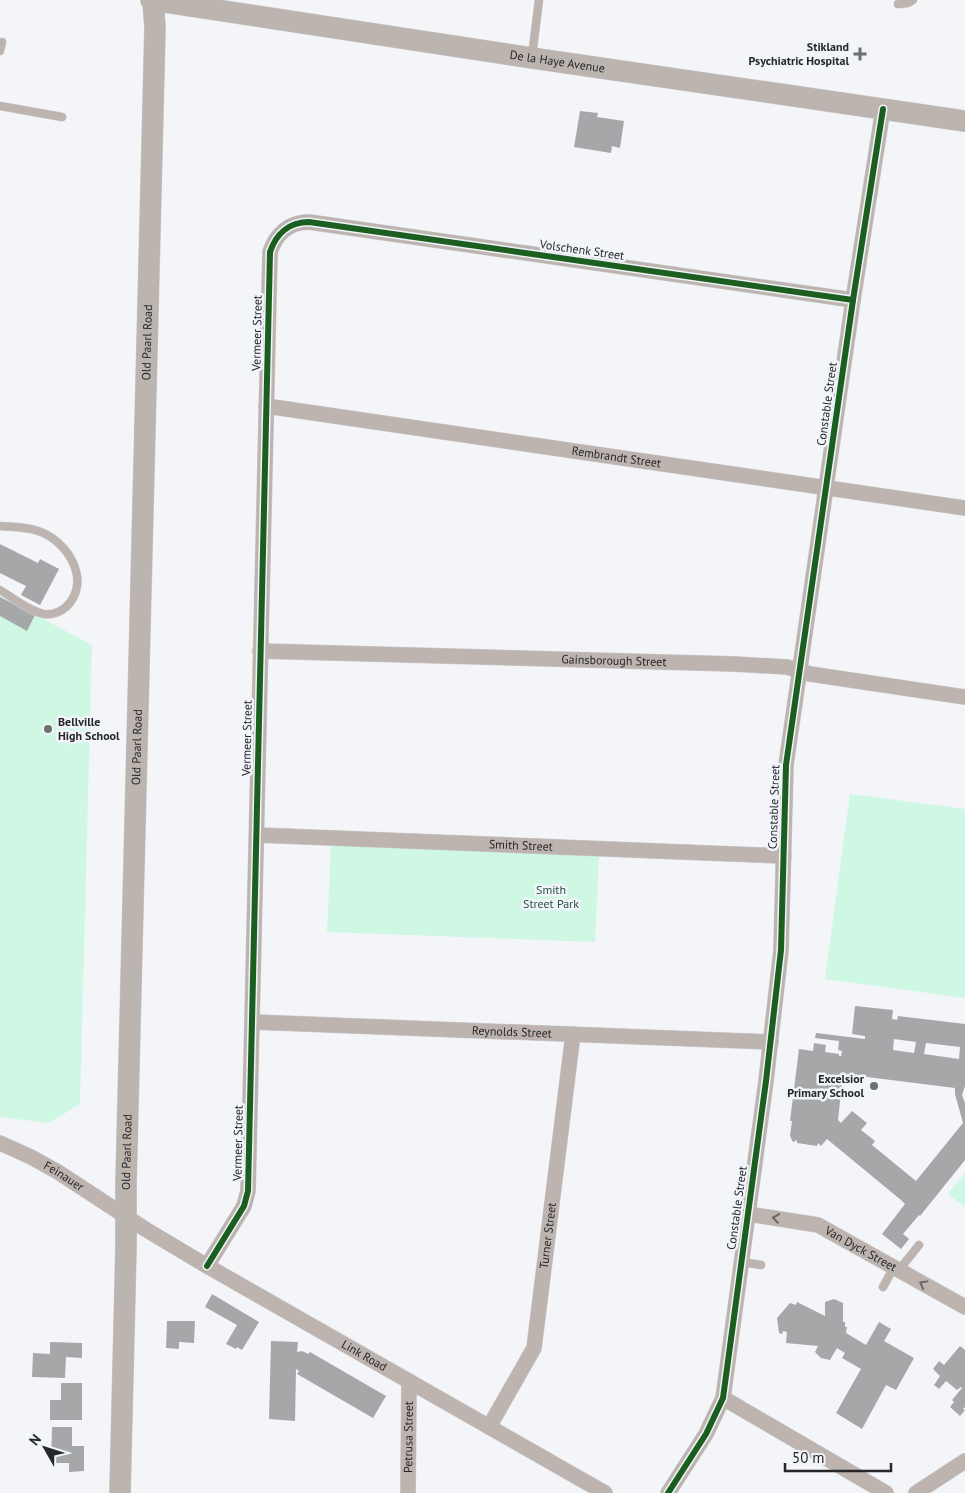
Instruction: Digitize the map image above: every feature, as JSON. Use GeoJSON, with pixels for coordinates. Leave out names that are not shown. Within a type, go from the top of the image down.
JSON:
{"type":"FeatureCollection","features":[{"type":"Feature","properties":{"kind":"main road","name":"De la Haye Avenue"},"geometry":{"type":"LineString","coordinates":[[153,0],[532,58],[965,121]]}},
{"type":"Feature","properties":{"kind":"main road","name":"Old Paarl Road"},"geometry":{"type":"LineString","coordinates":[[120,1493],[125,1216],[155,28],[153,0]]}},
{"type":"Feature","properties":{"kind":"main road"},"geometry":{"type":"LineString","coordinates":[[226,0],[249,14]]}},
{"type":"Feature","properties":{"kind":"street","name":"Constable Street"},"geometry":{"type":"LineString","coordinates":[[668,1493],[706,1434],[723,1398],[771,1042],[781,950],[786,765],[853,300],[883,109]]}},
{"type":"Feature","properties":{"kind":"street","name":"Vermeer Street"},"geometry":{"type":"LineString","coordinates":[[207,1266],[244,1206],[247,1196],[270,252],[273,242],[287,227],[298,222],[308,222]]}},
{"type":"Feature","properties":{"kind":"street","name":"Volschenk Street"},"geometry":{"type":"LineString","coordinates":[[308,222],[853,300]]}},
{"type":"Feature","properties":{"kind":"street","name":"Rembrandt Street"},"geometry":{"type":"LineString","coordinates":[[266,406],[965,508]]}},
{"type":"Feature","properties":{"kind":"street","name":"Gainsborough Street"},"geometry":{"type":"LineString","coordinates":[[260,651],[787,667],[810,674],[965,697]]}},
{"type":"Feature","properties":{"kind":"street","name":"Smith Street"},"geometry":{"type":"LineString","coordinates":[[257,835],[784,856]]}},
{"type":"Feature","properties":{"kind":"street","name":"Reynolds Street"},"geometry":{"type":"LineString","coordinates":[[252,1022],[771,1042]]}},
{"type":"Feature","properties":{"kind":"street","name":"Turner Street"},"geometry":{"type":"LineString","coordinates":[[488,1427],[530,1355],[535,1340],[574,1034]]}},
{"type":"Feature","properties":{"kind":"street","name":"Feinauer"},"geometry":{"type":"LineString","coordinates":[[0,1143],[58,1172],[125,1216]]}},
{"type":"Feature","properties":{"kind":"street","name":"Van Dyck Street"},"geometry":{"type":"LineString","coordinates":[[748,1214],[818,1225],[965,1308]]}},
{"type":"Feature","properties":{"kind":"street","name":"Link Road"},"geometry":{"type":"LineString","coordinates":[[125,1216],[207,1266],[605,1493]]}},
{"type":"Feature","properties":{"kind":"street","name":"Petrusa Street"},"geometry":{"type":"LineString","coordinates":[[408,1493],[409,1381]]}},
{"type":"Feature","properties":{"kind":"street"},"geometry":{"type":"LineString","coordinates":[[723,1398],[886,1493]]}},
{"type":"Feature","properties":{"kind":"street"},"geometry":{"type":"LineString","coordinates":[[916,1493],[965,1461]]}},
{"type":"Feature","properties":{"kind":"lane"},"geometry":{"type":"LineString","coordinates":[[532,58],[539,0]]}},
{"type":"Feature","properties":{"kind":"lane"},"geometry":{"type":"LineString","coordinates":[[898,4],[908,4],[913,0]]}},
{"type":"Feature","properties":{"kind":"lane"},"geometry":{"type":"LineString","coordinates":[[0,51],[2,42]]}},
{"type":"Feature","properties":{"kind":"lane"},"geometry":{"type":"LineString","coordinates":[[0,106],[62,117]]}},
{"type":"Feature","properties":{"kind":"lane"},"geometry":{"type":"LineString","coordinates":[[0,526],[38,530],[46,535],[68,555],[76,567],[78,578],[76,591],[70,602],[57,613],[50,614],[37,611],[0,590]]}},
{"type":"Feature","properties":{"kind":"lane"},"geometry":{"type":"LineString","coordinates":[[883,1287],[896,1269],[919,1246]]}},
{"type":"Feature","properties":{"kind":"lane"},"geometry":{"type":"LineString","coordinates":[[742,1262],[761,1265]]}},
{"type":"Feature","properties":{"kind":"green space"},"geometry":{"type":"Polygon","coordinates":[[[0,596],[92,645],[80,1104],[49,1123],[0,1117],[0,596]]]}},
{"type":"Feature","properties":{"kind":"green space"},"geometry":{"type":"Polygon","coordinates":[[[850,794],[965,809],[965,998],[825,979],[850,794]]]}},
{"type":"Feature","properties":{"kind":"green space","name":"Smith Street Park"},"geometry":{"type":"Polygon","coordinates":[[[331,845],[599,855],[595,942],[327,932],[331,845]]]}},
{"type":"Feature","properties":{"kind":"green space"},"geometry":{"type":"Polygon","coordinates":[[[965,1173],[965,1207],[948,1194],[965,1173]]]}},
{"type":"Feature","properties":{"kind":"building"},"geometry":{"type":"Polygon","coordinates":[[[580,111],[598,113],[597,117],[624,121],[620,148],[612,146],[611,153],[574,147],[580,111]]]}},
{"type":"Feature","properties":{"kind":"building"},"geometry":{"type":"Polygon","coordinates":[[[0,544],[38,563],[40,559],[59,569],[40,605],[21,595],[26,586],[0,573],[0,544]]]}},
{"type":"Feature","properties":{"kind":"building"},"geometry":{"type":"Polygon","coordinates":[[[0,597],[35,615],[27,631],[0,616],[0,597]]]}},
{"type":"Feature","properties":{"kind":"building"},"geometry":{"type":"Polygon","coordinates":[[[855,1006],[893,1010],[892,1019],[897,1020],[898,1016],[965,1024],[965,1086],[962,1095],[965,1103],[965,1160],[903,1234],[909,1239],[901,1249],[882,1234],[905,1204],[827,1139],[821,1146],[818,1143],[817,1146],[797,1143],[797,1140],[793,1142],[790,1136],[792,1121],[790,1121],[799,1049],[813,1051],[814,1043],[826,1045],[825,1052],[841,1056],[842,1051],[838,1050],[839,1041],[815,1038],[816,1033],[865,1039],[865,1036],[852,1034],[855,1006]],[[894,1039],[893,1050],[914,1053],[916,1042],[894,1039]],[[926,1043],[924,1054],[959,1059],[960,1047],[926,1043]],[[843,1074],[838,1120],[841,1123],[852,1111],[867,1123],[861,1130],[875,1141],[872,1145],[916,1181],[963,1123],[955,1088],[843,1074]]]}},
{"type":"Feature","properties":{"kind":"building"},"geometry":{"type":"Polygon","coordinates":[[[212,1294],[259,1322],[242,1350],[226,1344],[237,1325],[205,1307],[212,1294]]]}},
{"type":"Feature","properties":{"kind":"building"},"geometry":{"type":"Polygon","coordinates":[[[834,1299],[843,1303],[843,1322],[845,1322],[845,1327],[847,1327],[846,1333],[866,1345],[879,1322],[891,1329],[884,1341],[914,1358],[896,1390],[886,1385],[862,1429],[836,1413],[861,1369],[842,1358],[845,1353],[837,1348],[830,1360],[821,1358],[815,1352],[818,1346],[786,1343],[787,1332],[779,1333],[777,1318],[790,1303],[796,1305],[797,1302],[825,1316],[825,1302],[834,1299]]]}},
{"type":"Feature","properties":{"kind":"building"},"geometry":{"type":"Polygon","coordinates":[[[167,1321],[195,1321],[194,1343],[179,1342],[179,1349],[166,1348],[167,1321]]]}},
{"type":"Feature","properties":{"kind":"building"},"geometry":{"type":"Polygon","coordinates":[[[271,1341],[298,1342],[297,1352],[302,1351],[308,1354],[310,1352],[386,1396],[373,1418],[297,1374],[299,1371],[296,1369],[295,1421],[269,1419],[271,1341]]]}},
{"type":"Feature","properties":{"kind":"building"},"geometry":{"type":"Polygon","coordinates":[[[50,1342],[82,1343],[82,1358],[66,1357],[65,1378],[32,1377],[33,1353],[50,1354],[50,1342]]]}},
{"type":"Feature","properties":{"kind":"building"},"geometry":{"type":"Polygon","coordinates":[[[960,1346],[965,1350],[965,1407],[963,1409],[965,1410],[960,1416],[950,1407],[954,1402],[952,1400],[962,1388],[957,1390],[946,1381],[939,1389],[934,1385],[940,1376],[933,1369],[939,1361],[944,1365],[960,1346]]]}},
{"type":"Feature","properties":{"kind":"building"},"geometry":{"type":"Polygon","coordinates":[[[61,1383],[82,1383],[82,1420],[50,1420],[50,1400],[61,1400],[61,1383]]]}},
{"type":"Feature","properties":{"kind":"building"},"geometry":{"type":"Polygon","coordinates":[[[52,1427],[72,1427],[72,1446],[84,1446],[84,1471],[69,1472],[69,1463],[51,1463],[52,1427]]]}},
{"type":"Feature","properties":{"kind":"cycle path"},"geometry":{"type":"LineString","coordinates":[[668,1493],[706,1434],[723,1398],[766,1081],[781,950],[786,765],[853,300],[883,109]]}},
{"type":"Feature","properties":{"kind":"cycle path"},"geometry":{"type":"LineString","coordinates":[[207,1266],[244,1206],[248,1191],[270,252],[276,240],[289,227],[309,222],[853,300]]}},
{"type":"Feature","properties":{"kind":"place","name":"Stikland Psychiatric Hospital"},"geometry":{"type":"Point","coordinates":[860,54]}},
{"type":"Feature","properties":{"kind":"place","name":"Bellville High School"},"geometry":{"type":"Point","coordinates":[48,729]}},
{"type":"Feature","properties":{"kind":"place","name":"Excelsior Primary School"},"geometry":{"type":"Point","coordinates":[874,1086]}}]}
